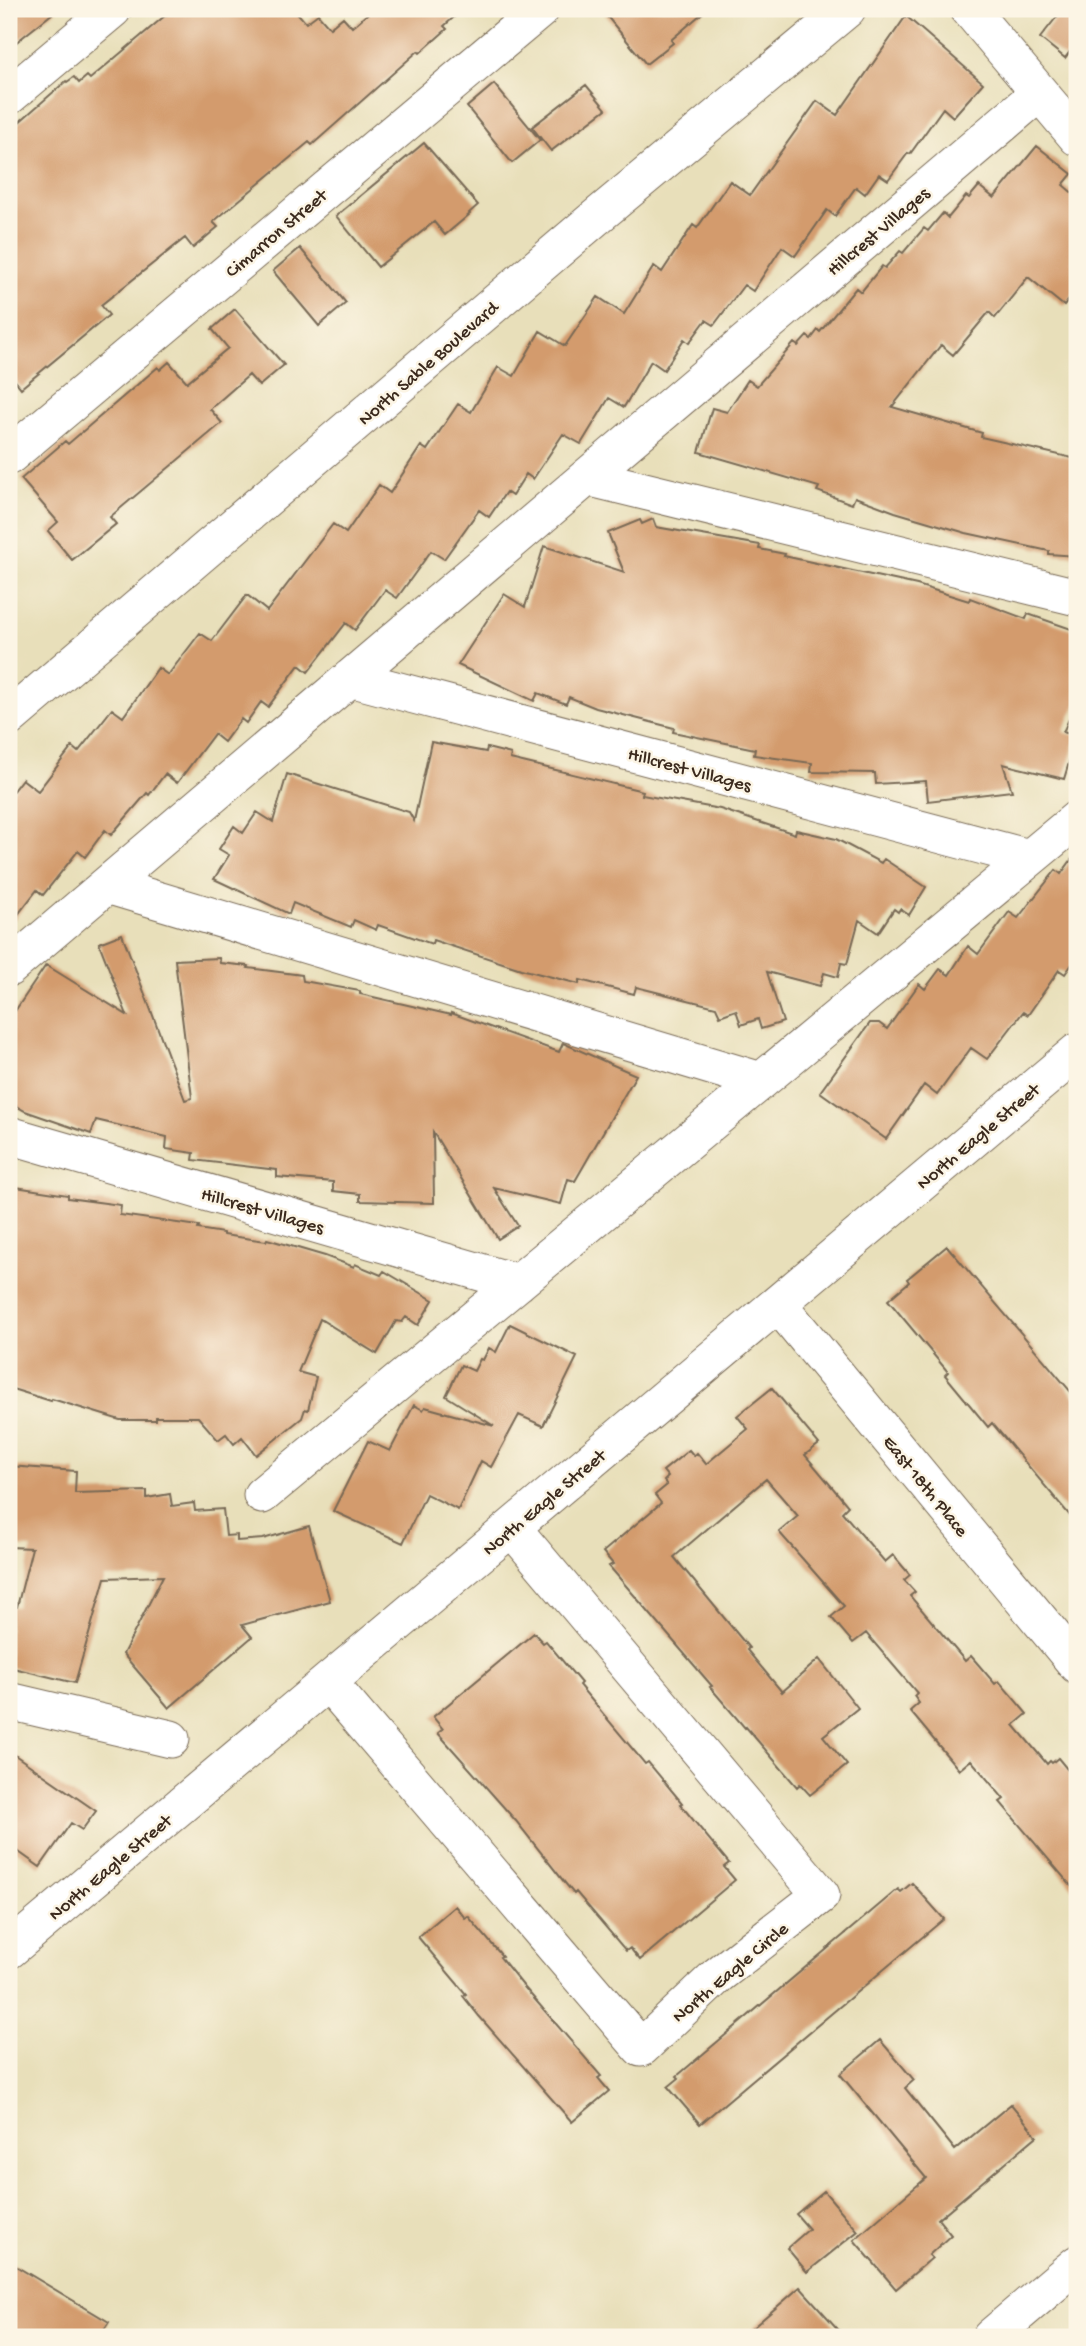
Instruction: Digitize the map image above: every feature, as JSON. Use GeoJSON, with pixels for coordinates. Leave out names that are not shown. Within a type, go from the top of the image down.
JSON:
{"type":"FeatureCollection","features":[{"type":"Feature","properties":{"kind":"street"},"geometry":{"type":"LineString","coordinates":[[9,96],[113,9]]}},
{"type":"Feature","properties":{"kind":"street","name":"Cimarron Street"},"geometry":{"type":"LineString","coordinates":[[9,456],[541,9]]}},
{"type":"Feature","properties":{"kind":"street","name":"North Sable Boulevard"},"geometry":{"type":"LineString","coordinates":[[9,718],[594,219],[847,9]]}},
{"type":"Feature","properties":{"kind":"street"},"geometry":{"type":"LineString","coordinates":[[969,9],[1077,137]]}},
{"type":"Feature","properties":{"kind":"street","name":"Hillcrest Villages"},"geometry":{"type":"LineString","coordinates":[[9,968],[1039,93]]}},
{"type":"Feature","properties":{"kind":"street"},"geometry":{"type":"LineString","coordinates":[[587,477],[1077,597]]}},
{"type":"Feature","properties":{"kind":"street","name":"Hillcrest Villages"},"geometry":{"type":"LineString","coordinates":[[350,678],[1030,858]]}},
{"type":"Feature","properties":{"kind":"street"},"geometry":{"type":"LineString","coordinates":[[262,1494],[1077,818]]}},
{"type":"Feature","properties":{"kind":"street"},"geometry":{"type":"LineString","coordinates":[[107,885],[761,1081]]}},
{"type":"Feature","properties":{"kind":"street","name":"North Eagle Street"},"geometry":{"type":"LineString","coordinates":[[9,1950],[1077,1052]]}},
{"type":"Feature","properties":{"kind":"street","name":"Hillcrest Villages"},"geometry":{"type":"LineString","coordinates":[[9,1135],[518,1283]]}},
{"type":"Feature","properties":{"kind":"street","name":"East 18th Place"},"geometry":{"type":"LineString","coordinates":[[778,1304],[1077,1665]]}},
{"type":"Feature","properties":{"kind":"street","name":"North Eagle Circle"},"geometry":{"type":"LineString","coordinates":[[328,1682],[641,2048],[718,1975],[821,1895],[512,1528]]}},
{"type":"Feature","properties":{"kind":"street"},"geometry":{"type":"LineString","coordinates":[[12,1705],[171,1740]]}},
{"type":"Feature","properties":{"kind":"street"},"geometry":{"type":"LineString","coordinates":[[991,2337],[1077,2264]]}},
{"type":"Feature","properties":{"kind":"building"},"geometry":{"type":"Polygon","coordinates":[[[9,9],[58,9],[9,48],[9,9]]]}},
{"type":"Feature","properties":{"kind":"building"},"geometry":{"type":"Polygon","coordinates":[[[173,9],[294,9],[306,23],[318,14],[330,28],[343,17],[352,27],[373,9],[463,9],[444,26],[447,29],[420,53],[418,51],[312,145],[309,142],[213,222],[218,227],[193,248],[185,238],[101,305],[109,315],[21,388],[9,373],[9,131],[66,81],[74,77],[79,83],[87,76],[90,79],[173,9]]]}},
{"type":"Feature","properties":{"kind":"building"},"geometry":{"type":"Polygon","coordinates":[[[601,9],[707,9],[671,40],[673,43],[646,64],[601,9]]]}},
{"type":"Feature","properties":{"kind":"building"},"geometry":{"type":"Polygon","coordinates":[[[1063,9],[1077,9],[1077,42],[1065,58],[1040,38],[1063,9]]]}},
{"type":"Feature","properties":{"kind":"building"},"geometry":{"type":"Polygon","coordinates":[[[906,16],[983,83],[953,117],[943,108],[888,180],[879,174],[865,194],[856,187],[835,216],[827,210],[795,256],[782,247],[753,291],[744,285],[714,325],[706,320],[689,343],[684,339],[664,370],[651,361],[624,407],[609,398],[581,444],[563,434],[533,479],[526,474],[512,496],[506,492],[489,517],[479,510],[444,559],[431,551],[397,598],[385,590],[355,630],[346,623],[308,672],[299,665],[268,707],[261,702],[246,723],[241,719],[224,742],[214,734],[177,783],[165,774],[111,835],[105,830],[85,857],[78,851],[43,895],[37,890],[9,926],[9,796],[22,779],[38,791],[72,747],[78,752],[112,709],[123,717],[158,668],[168,675],[200,633],[212,641],[247,595],[267,611],[333,524],[346,533],[379,485],[390,493],[421,446],[427,450],[458,404],[471,412],[498,367],[514,376],[540,331],[565,346],[598,297],[624,314],[654,266],[662,272],[693,225],[697,228],[730,181],[750,195],[817,101],[837,115],[906,16]]]}},
{"type":"Feature","properties":{"kind":"building"},"geometry":{"type":"Polygon","coordinates":[[[494,84],[540,140],[512,163],[467,107],[494,84]]]}},
{"type":"Feature","properties":{"kind":"building"},"geometry":{"type":"Polygon","coordinates":[[[586,85],[606,109],[551,151],[532,127],[586,85]]]}},
{"type":"Feature","properties":{"kind":"building"},"geometry":{"type":"Polygon","coordinates":[[[424,143],[478,205],[445,235],[434,222],[378,267],[336,216],[424,143]]]}},
{"type":"Feature","properties":{"kind":"building"},"geometry":{"type":"Polygon","coordinates":[[[1037,146],[1072,174],[1063,185],[1077,197],[1077,290],[1064,306],[1028,277],[995,318],[989,312],[953,355],[941,345],[892,407],[982,433],[981,437],[1077,459],[1077,556],[1049,554],[1049,551],[966,533],[855,497],[852,504],[817,491],[819,487],[699,452],[712,408],[727,412],[748,380],[757,386],[794,343],[798,346],[807,336],[811,339],[818,330],[820,332],[856,288],[861,292],[882,266],[885,268],[900,251],[903,253],[924,228],[928,231],[943,213],[948,218],[966,196],[969,198],[979,186],[994,198],[1037,146]]]}},
{"type":"Feature","properties":{"kind":"building"},"geometry":{"type":"Polygon","coordinates":[[[300,248],[346,303],[319,326],[273,271],[300,248]]]}},
{"type":"Feature","properties":{"kind":"building"},"geometry":{"type":"Polygon","coordinates":[[[235,309],[284,365],[259,386],[249,375],[210,409],[222,423],[110,517],[116,524],[72,560],[48,531],[58,522],[21,479],[65,441],[68,444],[158,367],[160,370],[169,362],[187,382],[228,348],[212,329],[235,309]]]}},
{"type":"Feature","properties":{"kind":"building"},"geometry":{"type":"Polygon","coordinates":[[[653,519],[656,527],[760,545],[759,549],[785,554],[784,556],[917,585],[969,601],[970,598],[1026,619],[1028,614],[1077,631],[1077,702],[1063,732],[1077,736],[1064,779],[1003,764],[1012,791],[928,801],[926,781],[876,784],[875,773],[811,772],[812,763],[754,755],[755,749],[673,732],[674,728],[596,708],[569,697],[566,704],[538,693],[534,701],[458,665],[504,594],[525,607],[544,546],[624,572],[608,533],[640,520],[642,524],[653,519]]]}},
{"type":"Feature","properties":{"kind":"building"},"geometry":{"type":"Polygon","coordinates":[[[431,742],[486,752],[487,748],[511,754],[510,759],[643,791],[642,795],[720,809],[795,834],[796,830],[836,839],[881,863],[884,859],[926,887],[909,915],[900,909],[898,912],[894,909],[878,933],[859,920],[847,964],[841,963],[838,977],[824,973],[820,986],[767,972],[783,1022],[761,1029],[758,1019],[741,1025],[736,1010],[720,1016],[716,1007],[636,987],[634,994],[580,980],[579,984],[521,969],[433,940],[432,944],[378,925],[376,930],[354,920],[351,927],[293,903],[289,914],[214,879],[229,855],[219,849],[234,826],[243,833],[257,812],[273,822],[287,774],[409,812],[414,821],[431,742]]]}},
{"type":"Feature","properties":{"kind":"building"},"geometry":{"type":"Polygon","coordinates":[[[1077,852],[1077,957],[1065,974],[1059,970],[1028,1015],[1023,1012],[987,1059],[971,1048],[937,1095],[924,1085],[886,1139],[820,1092],[870,1023],[879,1023],[887,1029],[919,984],[925,989],[940,969],[949,975],[968,946],[978,954],[1009,912],[1018,918],[1056,870],[1061,874],[1077,852]]]}},
{"type":"Feature","properties":{"kind":"building"},"geometry":{"type":"Polygon","coordinates":[[[122,934],[185,1100],[192,1098],[175,960],[219,958],[220,963],[302,975],[303,981],[360,991],[360,994],[451,1013],[559,1052],[563,1043],[636,1075],[575,1181],[568,1179],[561,1204],[494,1188],[518,1226],[498,1239],[433,1132],[434,1203],[360,1201],[360,1194],[333,1191],[333,1182],[277,1177],[277,1170],[193,1160],[194,1153],[166,1149],[167,1137],[96,1120],[91,1134],[25,1111],[9,1102],[9,1020],[46,965],[127,1015],[99,943],[122,934]]]}},
{"type":"Feature","properties":{"kind":"building"},"geometry":{"type":"Polygon","coordinates":[[[9,1186],[121,1205],[120,1215],[199,1226],[198,1229],[223,1235],[267,1239],[354,1267],[355,1264],[381,1275],[384,1271],[433,1300],[418,1325],[406,1317],[402,1322],[396,1321],[377,1354],[320,1319],[298,1372],[316,1377],[308,1410],[305,1409],[302,1418],[256,1455],[242,1437],[234,1444],[226,1434],[218,1440],[198,1417],[120,1420],[9,1388],[9,1186]]]}},
{"type":"Feature","properties":{"kind":"building"},"geometry":{"type":"Polygon","coordinates":[[[947,1246],[1077,1399],[1077,1524],[992,1423],[988,1427],[945,1375],[948,1372],[888,1300],[909,1282],[907,1279],[947,1246]]]}},
{"type":"Feature","properties":{"kind":"building"},"geometry":{"type":"Polygon","coordinates":[[[510,1324],[577,1357],[543,1426],[519,1415],[491,1467],[481,1461],[458,1510],[426,1494],[403,1543],[333,1511],[368,1441],[390,1451],[414,1405],[423,1410],[425,1407],[494,1426],[446,1396],[461,1365],[474,1371],[489,1348],[496,1352],[510,1324]]]}},
{"type":"Feature","properties":{"kind":"building"},"geometry":{"type":"Polygon","coordinates":[[[772,1388],[819,1444],[805,1455],[848,1506],[842,1512],[885,1562],[893,1555],[910,1575],[904,1580],[915,1592],[910,1596],[965,1661],[971,1656],[995,1684],[999,1681],[1027,1714],[1014,1725],[1047,1764],[1058,1758],[1077,1781],[1077,1893],[1000,1802],[1004,1799],[971,1760],[959,1770],[910,1711],[919,1703],[914,1696],[917,1693],[866,1633],[853,1643],[831,1617],[844,1606],[779,1532],[798,1516],[766,1479],[674,1557],[782,1692],[819,1659],[858,1708],[823,1736],[847,1765],[810,1795],[800,1784],[797,1787],[745,1728],[609,1566],[613,1564],[603,1552],[661,1503],[655,1495],[667,1485],[664,1481],[668,1477],[663,1471],[689,1450],[694,1456],[697,1453],[706,1464],[748,1429],[737,1416],[772,1388]]]}},
{"type":"Feature","properties":{"kind":"building"},"geometry":{"type":"Polygon","coordinates":[[[9,1466],[76,1471],[75,1493],[147,1491],[147,1498],[170,1494],[172,1506],[194,1503],[195,1511],[223,1509],[226,1536],[237,1535],[237,1541],[263,1539],[309,1526],[330,1601],[242,1625],[252,1637],[169,1708],[123,1654],[163,1576],[105,1578],[75,1683],[9,1667],[9,1606],[17,1607],[32,1548],[9,1547],[9,1466]]]}},
{"type":"Feature","properties":{"kind":"building"},"geometry":{"type":"Polygon","coordinates":[[[534,1633],[543,1643],[546,1641],[645,1764],[648,1762],[682,1803],[680,1804],[729,1863],[724,1867],[735,1880],[640,1960],[630,1948],[626,1951],[576,1892],[574,1894],[516,1821],[438,1733],[443,1729],[433,1717],[534,1633]]]}},
{"type":"Feature","properties":{"kind":"building"},"geometry":{"type":"Polygon","coordinates":[[[9,1751],[96,1811],[82,1830],[71,1823],[40,1867],[9,1845],[9,1751]]]}},
{"type":"Feature","properties":{"kind":"building"},"geometry":{"type":"Polygon","coordinates":[[[912,1883],[944,1919],[700,2124],[668,2087],[679,2078],[677,2076],[898,1889],[901,1892],[912,1883]]]}},
{"type":"Feature","properties":{"kind":"building"},"geometry":{"type":"Polygon","coordinates":[[[455,1906],[465,1918],[468,1916],[525,1988],[601,2076],[598,2078],[609,2091],[572,2122],[479,2016],[463,1996],[466,1994],[418,1937],[455,1906]]]}},
{"type":"Feature","properties":{"kind":"building"},"geometry":{"type":"Polygon","coordinates":[[[880,2040],[914,2080],[905,2088],[955,2150],[1011,2104],[1037,2136],[938,2219],[951,2235],[929,2255],[932,2258],[896,2289],[854,2240],[926,2178],[840,2074],[880,2040]]]}},
{"type":"Feature","properties":{"kind":"building"},"geometry":{"type":"Polygon","coordinates":[[[824,2191],[858,2231],[807,2272],[787,2248],[809,2229],[796,2214],[824,2191]]]}},
{"type":"Feature","properties":{"kind":"building"},"geometry":{"type":"Polygon","coordinates":[[[9,2262],[109,2322],[99,2337],[9,2337],[9,2262]]]}},
{"type":"Feature","properties":{"kind":"building"},"geometry":{"type":"Polygon","coordinates":[[[800,2287],[845,2337],[742,2337],[800,2287]]]}}]}
